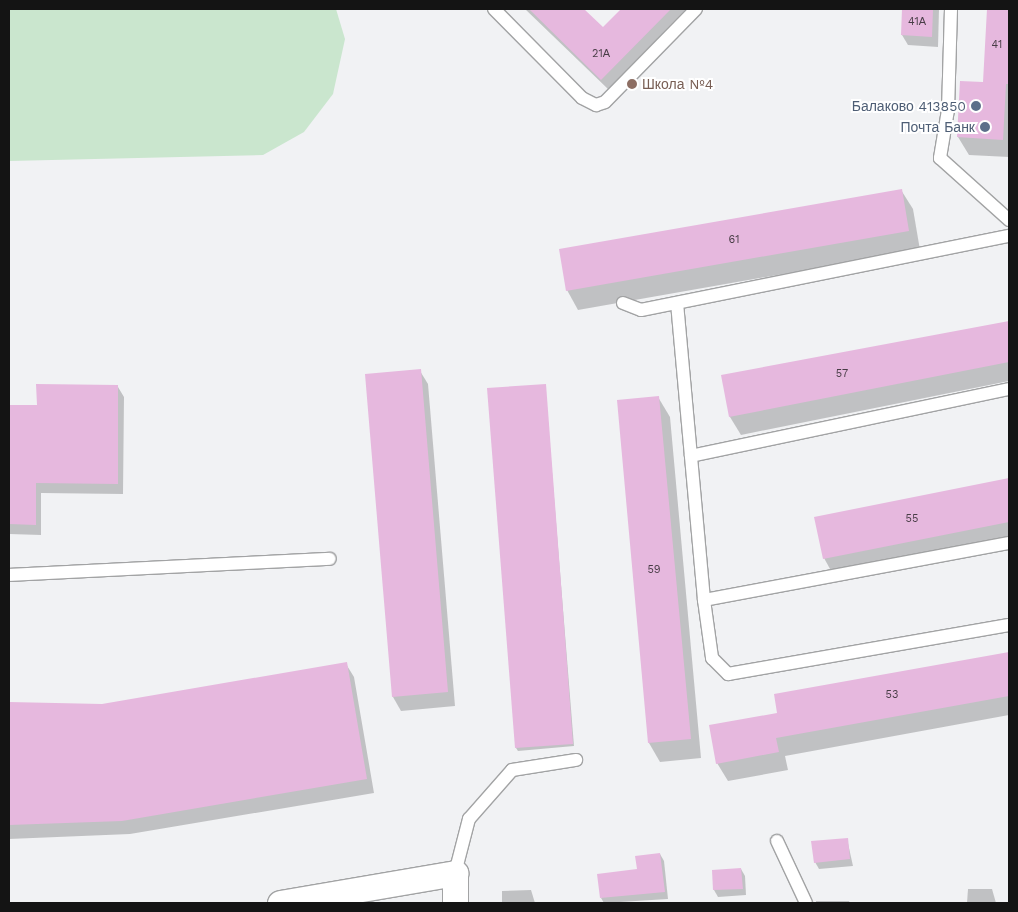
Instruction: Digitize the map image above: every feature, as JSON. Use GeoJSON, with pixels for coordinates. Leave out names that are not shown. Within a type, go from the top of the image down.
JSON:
{"type":"FeatureCollection","features":[{"type":"Feature","properties":{"kind":"street"},"geometry":{"type":"LineString","coordinates":[[280,903],[455,873],[455,903]]}},
{"type":"Feature","properties":{"kind":"lane"},"geometry":{"type":"LineString","coordinates":[[494,9],[582,98],[596,106],[605,102],[696,9]]}},
{"type":"Feature","properties":{"kind":"lane"},"geometry":{"type":"LineString","coordinates":[[951,9],[948,110],[940,158],[1009,220]]}},
{"type":"Feature","properties":{"kind":"lane"},"geometry":{"type":"LineString","coordinates":[[623,303],[641,310],[1009,236]]}},
{"type":"Feature","properties":{"kind":"lane"},"geometry":{"type":"LineString","coordinates":[[677,303],[704,600],[712,658],[728,674],[1009,625]]}},
{"type":"Feature","properties":{"kind":"lane"},"geometry":{"type":"LineString","coordinates":[[691,456],[1009,389]]}},
{"type":"Feature","properties":{"kind":"lane"},"geometry":{"type":"LineString","coordinates":[[704,600],[1009,543]]}},
{"type":"Feature","properties":{"kind":"lane"},"geometry":{"type":"LineString","coordinates":[[9,575],[330,559]]}},
{"type":"Feature","properties":{"kind":"lane"},"geometry":{"type":"LineString","coordinates":[[455,873],[469,818],[512,770],[576,760]]}},
{"type":"Feature","properties":{"kind":"lane"},"geometry":{"type":"LineString","coordinates":[[777,841],[806,903]]}},
{"type":"Feature","properties":{"kind":"green space"},"geometry":{"type":"Polygon","coordinates":[[[9,9],[336,9],[345,39],[333,94],[304,132],[263,155],[9,161],[9,9]]]}},
{"type":"Feature","properties":{"kind":"building"},"geometry":{"type":"Polygon","coordinates":[[[529,9],[584,9],[603,27],[621,9],[671,9],[601,80],[529,9]]]}},
{"type":"Feature","properties":{"kind":"building"},"geometry":{"type":"Polygon","coordinates":[[[902,9],[933,9],[932,37],[901,35],[902,9]]]}},
{"type":"Feature","properties":{"kind":"building"},"geometry":{"type":"Polygon","coordinates":[[[987,9],[1009,9],[1009,84],[1006,84],[1003,140],[957,137],[960,81],[983,82],[987,9]]]}},
{"type":"Feature","properties":{"kind":"building"},"geometry":{"type":"Polygon","coordinates":[[[902,189],[909,231],[566,291],[559,249],[902,189]]]}},
{"type":"Feature","properties":{"kind":"building"},"geometry":{"type":"Polygon","coordinates":[[[1009,321],[1009,362],[729,417],[721,375],[1009,321]]]}},
{"type":"Feature","properties":{"kind":"building"},"geometry":{"type":"Polygon","coordinates":[[[421,369],[448,692],[392,697],[365,374],[421,369]]]}},
{"type":"Feature","properties":{"kind":"building"},"geometry":{"type":"Polygon","coordinates":[[[36,384],[118,385],[118,484],[36,483],[36,525],[9,524],[9,405],[37,405],[36,384]]]}},
{"type":"Feature","properties":{"kind":"building"},"geometry":{"type":"Polygon","coordinates":[[[546,384],[573,744],[515,748],[487,388],[546,384]]]}},
{"type":"Feature","properties":{"kind":"building"},"geometry":{"type":"Polygon","coordinates":[[[659,396],[691,739],[648,743],[617,400],[659,396]]]}},
{"type":"Feature","properties":{"kind":"building"},"geometry":{"type":"Polygon","coordinates":[[[1009,478],[1009,522],[823,559],[814,517],[1009,478]]]}},
{"type":"Feature","properties":{"kind":"building"},"geometry":{"type":"Polygon","coordinates":[[[1009,652],[1009,696],[776,738],[779,752],[716,764],[709,725],[777,713],[774,694],[1009,652]]]}},
{"type":"Feature","properties":{"kind":"building"},"geometry":{"type":"Polygon","coordinates":[[[347,662],[367,779],[122,821],[9,825],[9,702],[102,704],[347,662]]]}},
{"type":"Feature","properties":{"kind":"building"},"geometry":{"type":"Polygon","coordinates":[[[848,838],[850,859],[814,863],[811,841],[848,838]]]}},
{"type":"Feature","properties":{"kind":"building"},"geometry":{"type":"Polygon","coordinates":[[[660,853],[665,892],[600,898],[597,874],[637,869],[635,856],[660,853]]]}},
{"type":"Feature","properties":{"kind":"building"},"geometry":{"type":"Polygon","coordinates":[[[741,868],[743,889],[713,890],[712,870],[741,868]]]}},
{"type":"Feature","properties":{"kind":"place","name":"Школа №4"},"geometry":{"type":"Point","coordinates":[632,84]}},
{"type":"Feature","properties":{"kind":"place","name":"Балаково 413850"},"geometry":{"type":"Point","coordinates":[976,106]}},
{"type":"Feature","properties":{"kind":"place","name":"Почта Банк"},"geometry":{"type":"Point","coordinates":[985,127]}}]}
